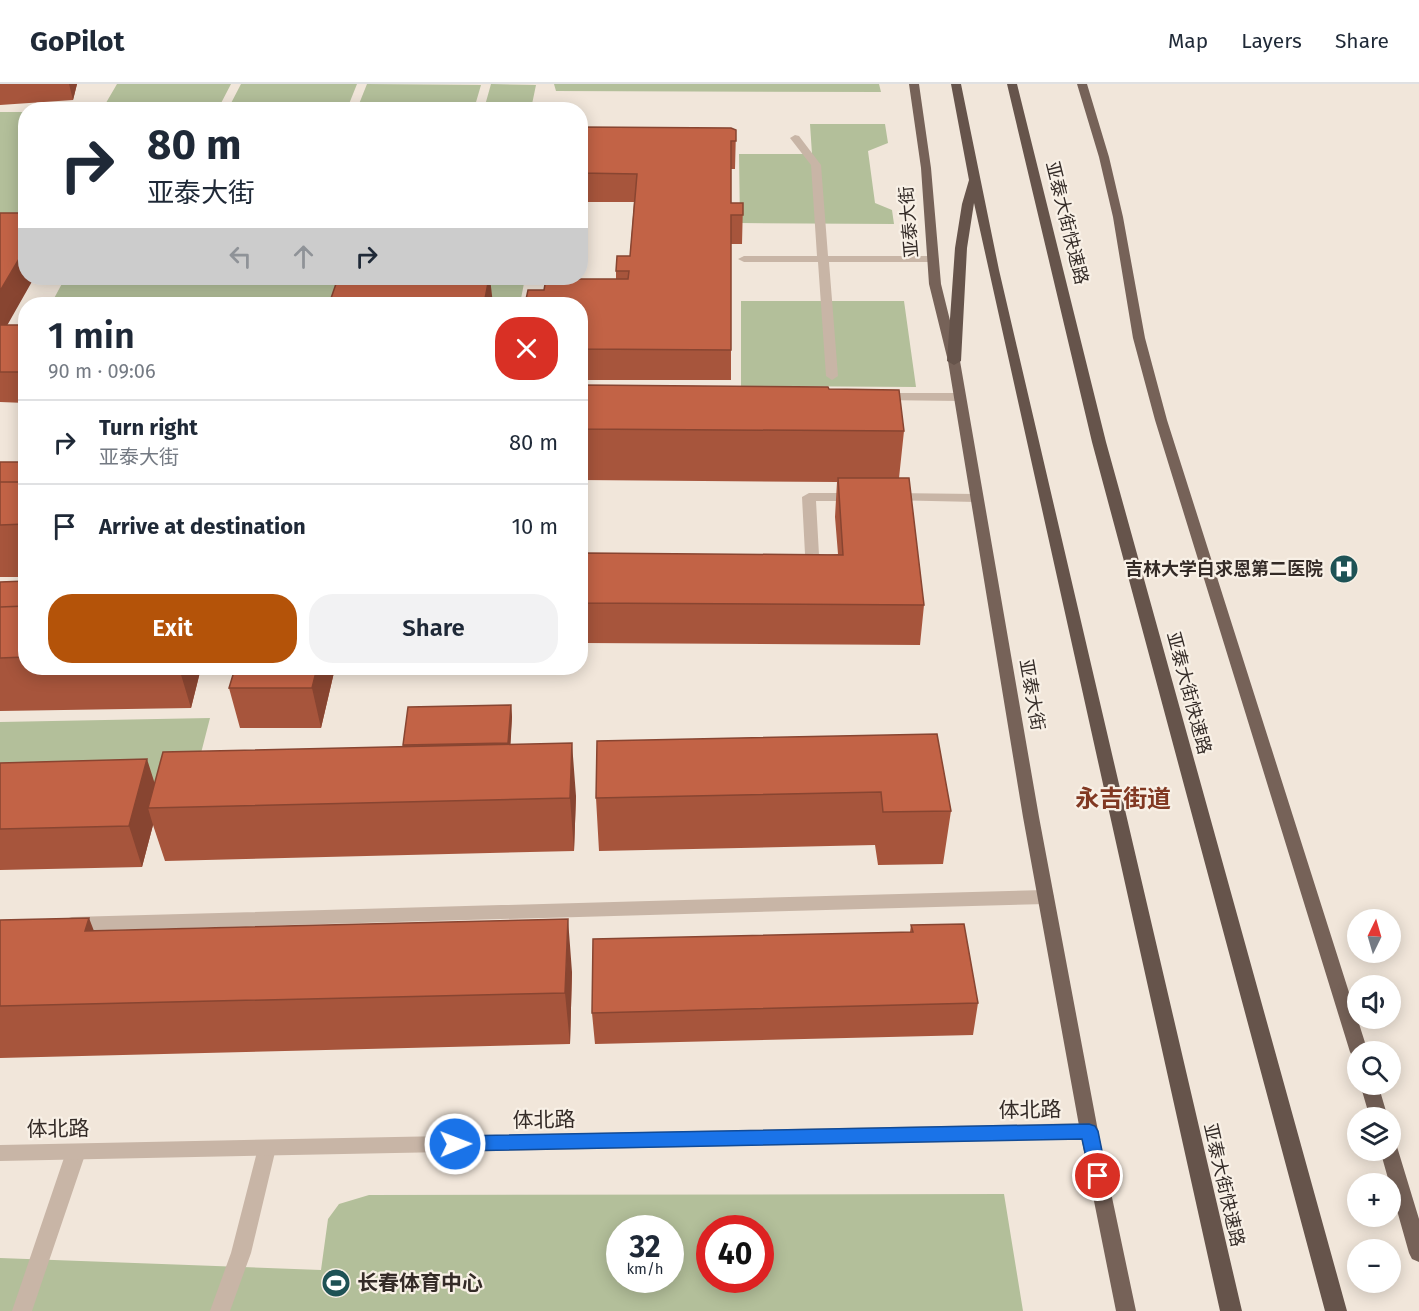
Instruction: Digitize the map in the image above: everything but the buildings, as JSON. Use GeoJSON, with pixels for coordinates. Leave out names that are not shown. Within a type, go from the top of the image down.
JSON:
{"type":"FeatureCollection","features":[{"type":"Feature","properties":{"kind":"highway"},"geometry":{"type":"LineString","coordinates":[[945,84],[958,102]]}},
{"type":"Feature","properties":{"kind":"highway","name":"亚泰大街快速路"},"geometry":{"type":"LineString","coordinates":[[956,84],[975,181],[1033,440],[1231,1311]]}},
{"type":"Feature","properties":{"kind":"highway","name":"亚泰大街快速路"},"geometry":{"type":"LineString","coordinates":[[1012,84],[1099,442],[1336,1311]]}},
{"type":"Feature","properties":{"kind":"highway"},"geometry":{"type":"LineString","coordinates":[[1016,102],[1019,84]]}},
{"type":"Feature","properties":{"kind":"highway"},"geometry":{"type":"LineString","coordinates":[[954,361],[959,304],[958,260],[965,209],[975,181]]}},
{"type":"Feature","properties":{"kind":"main road","name":"亚泰大街"},"geometry":{"type":"LineString","coordinates":[[914,84],[926,168],[935,284],[954,361],[1046,897],[1089,1131],[1126,1311]]}},
{"type":"Feature","properties":{"kind":"main road"},"geometry":{"type":"LineString","coordinates":[[1082,84],[1111,187],[1139,338],[1161,420],[1356,1041]]}},
{"type":"Feature","properties":{"kind":"main road"},"geometry":{"type":"LineString","coordinates":[[1392,1161],[1419,1253]]}},
{"type":"Feature","properties":{"kind":"street"},"geometry":{"type":"LineString","coordinates":[[795,138],[816,165],[832,376]]}},
{"type":"Feature","properties":{"kind":"street"},"geometry":{"type":"LineString","coordinates":[[744,259],[933,259]]}},
{"type":"Feature","properties":{"kind":"street"},"geometry":{"type":"LineString","coordinates":[[865,397],[960,397]]}},
{"type":"Feature","properties":{"kind":"street"},"geometry":{"type":"LineString","coordinates":[[802,583],[813,583],[809,497],[976,498]]}},
{"type":"Feature","properties":{"kind":"street"},"geometry":{"type":"LineString","coordinates":[[52,925],[1046,897]]}},
{"type":"Feature","properties":{"kind":"street","name":"体北路"},"geometry":{"type":"LineString","coordinates":[[0,1153],[1089,1131]]}},
{"type":"Feature","properties":{"kind":"street"},"geometry":{"type":"LineString","coordinates":[[220,1311],[241,1254],[267,1148]]}},
{"type":"Feature","properties":{"kind":"street"},"geometry":{"type":"LineString","coordinates":[[22,1311],[76,1152]]}},
{"type":"Feature","properties":{"kind":"green space"},"geometry":{"type":"Polygon","coordinates":[[[117,84],[231,84],[222,102],[106,102],[117,84]]]}},
{"type":"Feature","properties":{"kind":"green space"},"geometry":{"type":"Polygon","coordinates":[[[241,84],[357,84],[350,102],[232,102],[241,84]]]}},
{"type":"Feature","properties":{"kind":"green space"},"geometry":{"type":"Polygon","coordinates":[[[367,84],[481,85],[476,102],[360,102],[367,84]]]}},
{"type":"Feature","properties":{"kind":"green space"},"geometry":{"type":"Polygon","coordinates":[[[491,84],[536,85],[532,102],[486,102],[491,84]]]}},
{"type":"Feature","properties":{"kind":"green space"},"geometry":{"type":"Polygon","coordinates":[[[554,84],[879,84],[881,92],[556,91],[554,84]]]}},
{"type":"Feature","properties":{"kind":"green space"},"geometry":{"type":"Polygon","coordinates":[[[0,112],[18,112],[18,231],[0,230],[0,112]]]}},
{"type":"Feature","properties":{"kind":"green space"},"geometry":{"type":"Polygon","coordinates":[[[810,124],[885,124],[888,143],[868,151],[875,203],[892,210],[894,224],[740,223],[739,154],[812,154],[810,124]]]}},
{"type":"Feature","properties":{"kind":"green space"},"geometry":{"type":"Polygon","coordinates":[[[61,285],[524,285],[521,297],[55,297],[61,285]]]}},
{"type":"Feature","properties":{"kind":"green space"},"geometry":{"type":"Polygon","coordinates":[[[741,301],[904,301],[916,387],[741,386],[741,301]]]}},
{"type":"Feature","properties":{"kind":"green space"},"geometry":{"type":"Polygon","coordinates":[[[210,718],[190,796],[0,800],[0,722],[210,718]]]}},
{"type":"Feature","properties":{"kind":"green space"},"geometry":{"type":"Polygon","coordinates":[[[1004,1194],[1023,1311],[0,1311],[0,1258],[321,1270],[328,1219],[339,1204],[369,1195],[1004,1194]]]}},
{"type":"Feature","properties":{"kind":"place","name":"吉林大学白求恩第二医院"},"geometry":{"type":"Point","coordinates":[1344,569]}},
{"type":"Feature","properties":{"kind":"place","name":"长春体育中心"},"geometry":{"type":"Point","coordinates":[336,1283]}},
{"type":"Feature","properties":{"kind":"district","name":"永吉街道"},"geometry":{"type":"Point","coordinates":[1123,799]}},
{"type":"Feature","properties":{"kind":"route"},"geometry":{"type":"LineString","coordinates":[[455,1144],[1089,1131],[1098,1176]]}}]}
